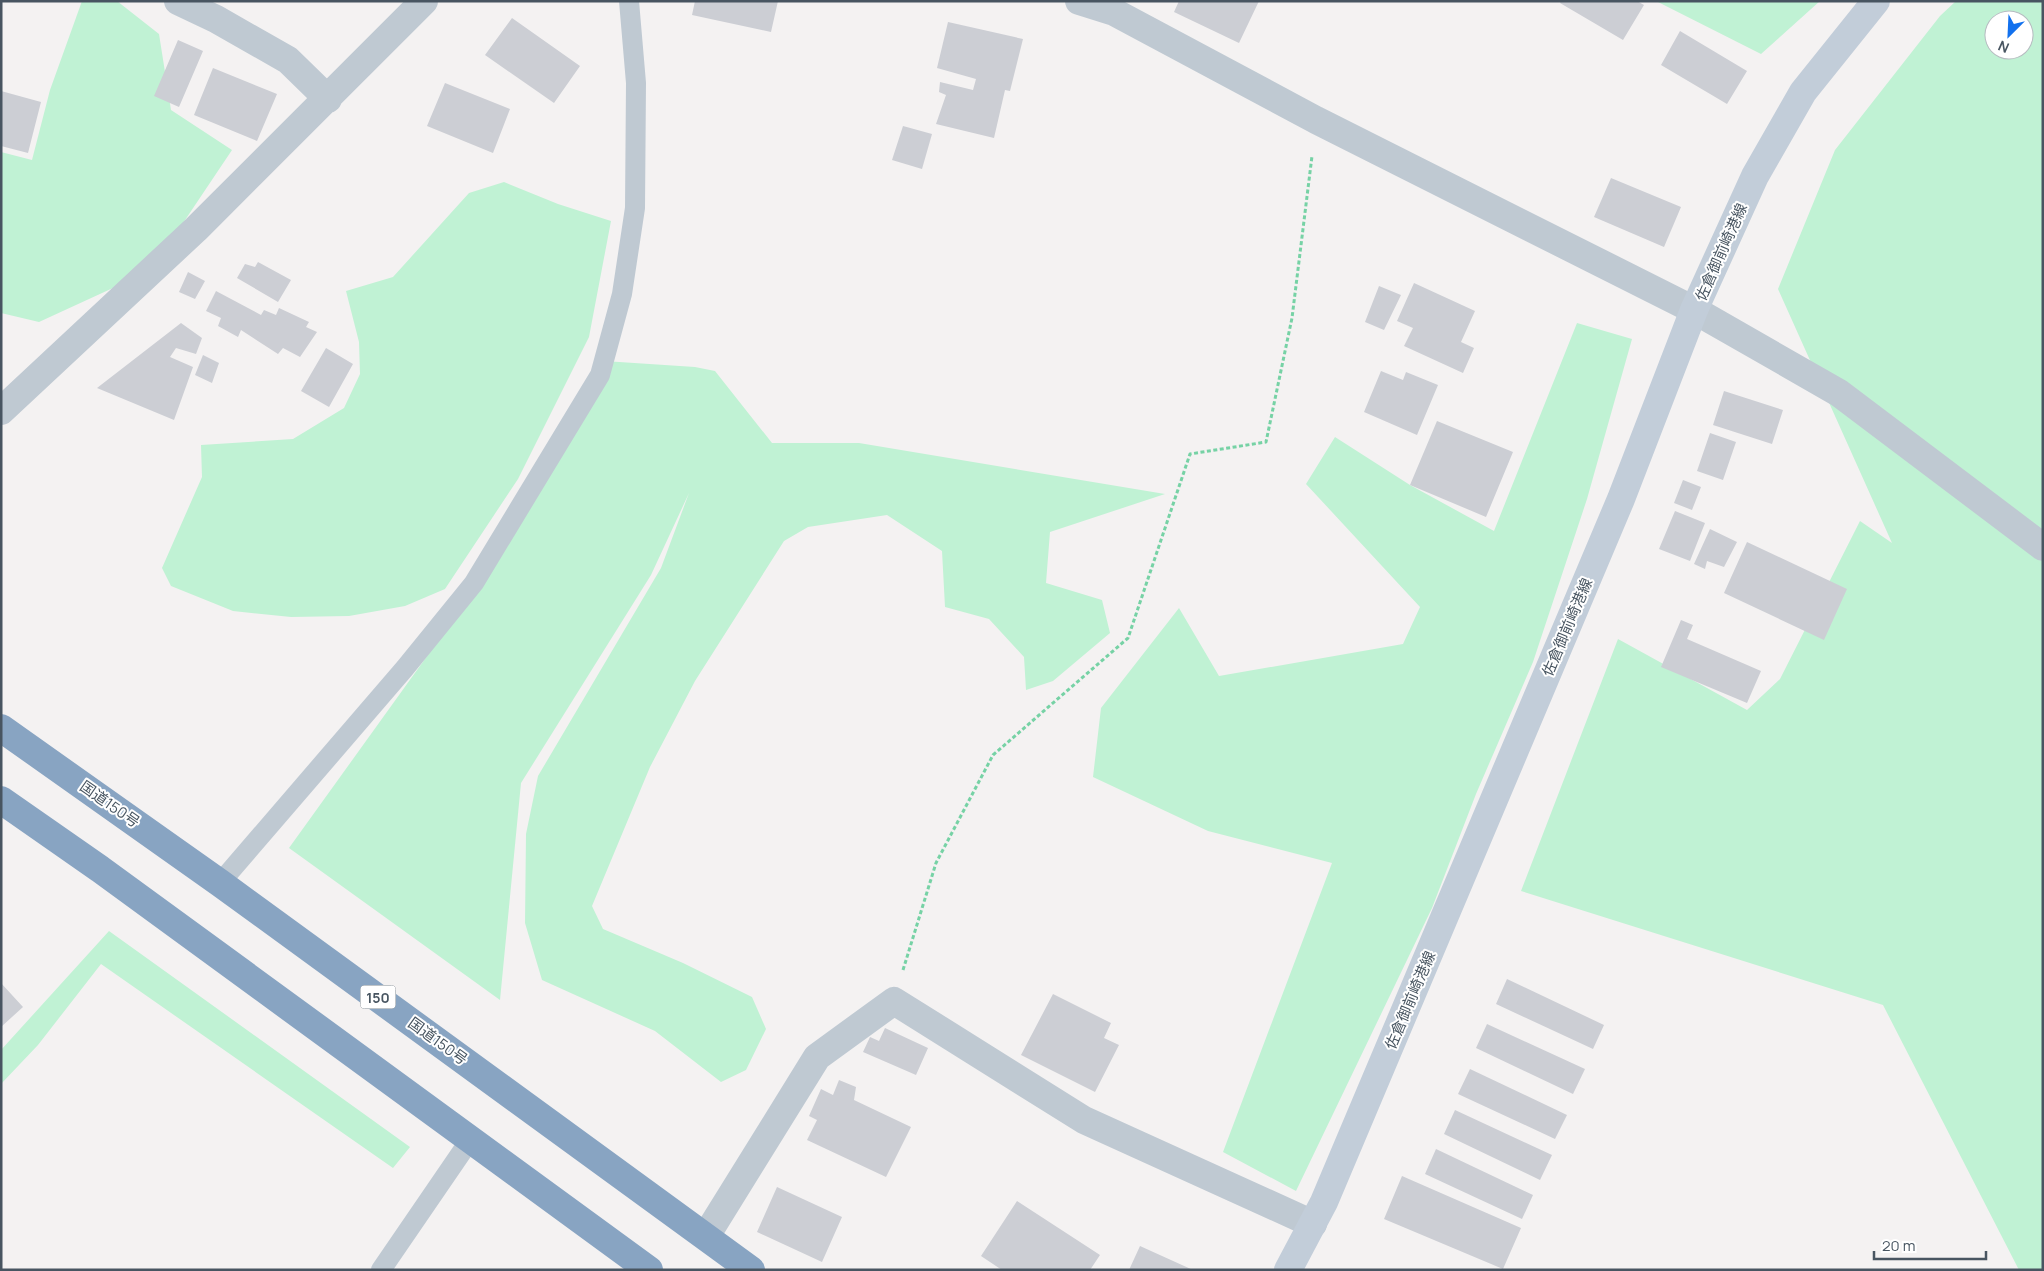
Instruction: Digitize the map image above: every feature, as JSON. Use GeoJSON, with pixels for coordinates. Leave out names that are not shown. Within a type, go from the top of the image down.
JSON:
{"type":"FeatureCollection","features":[{"type":"Feature","properties":{"kind":"highway","name":"国道150号"},"geometry":{"type":"LineString","coordinates":[[1,728],[220,884],[752,1270]]}},
{"type":"Feature","properties":{"kind":"highway"},"geometry":{"type":"LineString","coordinates":[[1,800],[100,869],[649,1270]]}},
{"type":"Feature","properties":{"kind":"main road","name":"佐倉御前崎港線"},"geometry":{"type":"LineString","coordinates":[[1288,1270],[1313,1224],[1359,1120],[1609,526],[1694,310],[1755,176],[1803,92],[1876,1]]}},
{"type":"Feature","properties":{"kind":"street"},"geometry":{"type":"LineString","coordinates":[[178,1],[216,19],[288,60],[328,99]]}},
{"type":"Feature","properties":{"kind":"street"},"geometry":{"type":"LineString","coordinates":[[1,411],[196,229],[424,1]]}},
{"type":"Feature","properties":{"kind":"street"},"geometry":{"type":"LineString","coordinates":[[1079,1],[1114,12],[1316,120],[1694,310],[1839,393],[2043,547]]}},
{"type":"Feature","properties":{"kind":"street"},"geometry":{"type":"LineString","coordinates":[[706,1236],[817,1057],[894,1001],[1084,1120],[1313,1224]]}},
{"type":"Feature","properties":{"kind":"lane"},"geometry":{"type":"LineString","coordinates":[[220,884],[405,668],[474,583],[600,375],[622,294],[635,208],[636,83],[629,1]]}},
{"type":"Feature","properties":{"kind":"lane"},"geometry":{"type":"LineString","coordinates":[[382,1270],[470,1140]]}},
{"type":"Feature","properties":{"kind":"path"},"geometry":{"type":"LineString","coordinates":[[894,1001],[936,863],[993,754],[1128,638],[1190,454],[1266,442],[1292,318],[1316,120]]}},
{"type":"Feature","properties":{"kind":"green space"},"geometry":{"type":"Polygon","coordinates":[[[82,1],[117,1],[159,34],[171,110],[232,150],[171,241],[126,282],[39,322],[1,313],[1,152],[32,160],[50,90],[82,1]]]}},
{"type":"Feature","properties":{"kind":"green space"},"geometry":{"type":"Polygon","coordinates":[[[1656,1],[1820,1],[1761,54],[1656,1]]]}},
{"type":"Feature","properties":{"kind":"green space"},"geometry":{"type":"Polygon","coordinates":[[[1956,1],[2043,1],[2043,1270],[2019,1270],[1883,1005],[1521,891],[1618,639],[1747,710],[1780,679],[1860,521],[1892,543],[1778,289],[1835,150],[1940,16],[1956,1]]]}},
{"type":"Feature","properties":{"kind":"green space"},"geometry":{"type":"Polygon","coordinates":[[[504,182],[558,204],[611,221],[589,337],[518,479],[445,589],[405,606],[349,616],[291,617],[233,611],[171,586],[162,568],[202,477],[201,445],[293,439],[344,408],[360,374],[359,342],[346,291],[393,277],[469,193],[504,182]]]}},
{"type":"Feature","properties":{"kind":"green space"},"geometry":{"type":"Polygon","coordinates":[[[1577,323],[1632,339],[1587,499],[1533,662],[1476,794],[1432,908],[1296,1191],[1223,1152],[1332,863],[1208,831],[1093,777],[1101,708],[1179,608],[1219,676],[1403,644],[1420,607],[1306,484],[1335,437],[1410,485],[1494,531],[1577,323]]]}},
{"type":"Feature","properties":{"kind":"green space"},"geometry":{"type":"Polygon","coordinates":[[[604,361],[695,367],[715,371],[772,443],[859,443],[1165,494],[1050,532],[1046,583],[1102,600],[1110,633],[1053,681],[1026,690],[1024,657],[989,619],[945,607],[942,551],[887,515],[808,527],[784,541],[695,681],[650,767],[592,906],[603,929],[683,963],[752,997],[766,1029],[746,1070],[721,1082],[655,1031],[542,980],[525,923],[526,834],[538,776],[661,568],[689,493],[651,575],[521,783],[500,1000],[289,848],[512,538],[604,361]]]}},
{"type":"Feature","properties":{"kind":"green space"},"geometry":{"type":"Polygon","coordinates":[[[109,931],[410,1147],[393,1168],[101,964],[38,1045],[1,1084],[1,1050],[109,931]]]}},
{"type":"Feature","properties":{"kind":"building"},"geometry":{"type":"Polygon","coordinates":[[[695,1],[778,1],[771,32],[692,15],[695,1]]]}},
{"type":"Feature","properties":{"kind":"building"},"geometry":{"type":"Polygon","coordinates":[[[1179,1],[1259,1],[1239,43],[1174,12],[1179,1]]]}},
{"type":"Feature","properties":{"kind":"building"},"geometry":{"type":"Polygon","coordinates":[[[1561,1],[1637,1],[1644,5],[1623,40],[1560,3],[1561,1]]]}},
{"type":"Feature","properties":{"kind":"building"},"geometry":{"type":"Polygon","coordinates":[[[512,18],[580,66],[554,103],[485,55],[512,18]]]}},
{"type":"Feature","properties":{"kind":"building"},"geometry":{"type":"Polygon","coordinates":[[[948,22],[1023,39],[1010,91],[1005,90],[994,138],[936,124],[946,95],[939,92],[940,82],[973,90],[976,79],[937,68],[948,22]]]}},
{"type":"Feature","properties":{"kind":"building"},"geometry":{"type":"Polygon","coordinates":[[[1680,31],[1747,71],[1727,104],[1661,65],[1680,31]]]}},
{"type":"Feature","properties":{"kind":"building"},"geometry":{"type":"Polygon","coordinates":[[[178,40],[203,51],[179,107],[154,96],[178,40]]]}},
{"type":"Feature","properties":{"kind":"building"},"geometry":{"type":"Polygon","coordinates":[[[213,68],[277,94],[257,141],[194,115],[213,68]]]}},
{"type":"Feature","properties":{"kind":"building"},"geometry":{"type":"Polygon","coordinates":[[[445,83],[510,109],[493,153],[427,126],[445,83]]]}},
{"type":"Feature","properties":{"kind":"building"},"geometry":{"type":"Polygon","coordinates":[[[1,91],[41,102],[28,153],[1,146],[1,91]]]}},
{"type":"Feature","properties":{"kind":"building"},"geometry":{"type":"Polygon","coordinates":[[[903,126],[932,134],[922,169],[892,160],[903,126]]]}},
{"type":"Feature","properties":{"kind":"building"},"geometry":{"type":"Polygon","coordinates":[[[1611,178],[1681,207],[1664,247],[1594,217],[1611,178]]]}},
{"type":"Feature","properties":{"kind":"building"},"geometry":{"type":"Polygon","coordinates":[[[258,262],[291,280],[278,302],[237,278],[245,264],[255,267],[258,262]]]}},
{"type":"Feature","properties":{"kind":"building"},"geometry":{"type":"Polygon","coordinates":[[[188,272],[205,281],[195,299],[179,292],[188,272]]]}},
{"type":"Feature","properties":{"kind":"building"},"geometry":{"type":"Polygon","coordinates":[[[1414,283],[1475,311],[1461,342],[1474,348],[1463,373],[1404,346],[1413,328],[1397,321],[1414,283]]]}},
{"type":"Feature","properties":{"kind":"building"},"geometry":{"type":"Polygon","coordinates":[[[1379,286],[1401,295],[1384,330],[1365,322],[1379,286]]]}},
{"type":"Feature","properties":{"kind":"building"},"geometry":{"type":"Polygon","coordinates":[[[216,291],[261,315],[264,310],[276,315],[279,308],[309,322],[306,327],[317,332],[300,357],[283,348],[278,354],[241,330],[238,337],[218,326],[221,318],[206,311],[216,291]]]}},
{"type":"Feature","properties":{"kind":"building"},"geometry":{"type":"Polygon","coordinates":[[[181,323],[202,338],[196,354],[176,348],[170,357],[193,367],[174,420],[97,388],[181,323]]]}},
{"type":"Feature","properties":{"kind":"building"},"geometry":{"type":"Polygon","coordinates":[[[326,348],[353,364],[329,407],[301,391],[326,348]]]}},
{"type":"Feature","properties":{"kind":"building"},"geometry":{"type":"Polygon","coordinates":[[[203,355],[219,363],[212,383],[195,375],[203,355]]]}},
{"type":"Feature","properties":{"kind":"building"},"geometry":{"type":"Polygon","coordinates":[[[1381,371],[1403,380],[1406,372],[1438,385],[1417,435],[1364,412],[1381,371]]]}},
{"type":"Feature","properties":{"kind":"building"},"geometry":{"type":"Polygon","coordinates":[[[1724,391],[1783,410],[1772,444],[1713,425],[1724,391]]]}},
{"type":"Feature","properties":{"kind":"building"},"geometry":{"type":"Polygon","coordinates":[[[1437,421],[1513,452],[1486,517],[1410,485],[1437,421]]]}},
{"type":"Feature","properties":{"kind":"building"},"geometry":{"type":"Polygon","coordinates":[[[1710,433],[1736,442],[1723,480],[1697,471],[1710,433]]]}},
{"type":"Feature","properties":{"kind":"building"},"geometry":{"type":"Polygon","coordinates":[[[1683,480],[1701,487],[1692,510],[1674,503],[1683,480]]]}},
{"type":"Feature","properties":{"kind":"building"},"geometry":{"type":"Polygon","coordinates":[[[1675,511],[1705,523],[1690,561],[1659,549],[1675,511]]]}},
{"type":"Feature","properties":{"kind":"building"},"geometry":{"type":"Polygon","coordinates":[[[1710,529],[1737,542],[1724,567],[1707,561],[1705,569],[1694,564],[1710,529]]]}},
{"type":"Feature","properties":{"kind":"building"},"geometry":{"type":"Polygon","coordinates":[[[1747,542],[1847,589],[1824,640],[1724,593],[1747,542]]]}},
{"type":"Feature","properties":{"kind":"building"},"geometry":{"type":"Polygon","coordinates":[[[1681,620],[1693,625],[1687,639],[1761,671],[1747,703],[1661,667],[1681,620]]]}},
{"type":"Feature","properties":{"kind":"building"},"geometry":{"type":"Polygon","coordinates":[[[1507,979],[1604,1025],[1593,1049],[1496,1004],[1507,979]]]}},
{"type":"Feature","properties":{"kind":"building"},"geometry":{"type":"Polygon","coordinates":[[[1,983],[23,1007],[1,1027],[1,983]]]}},
{"type":"Feature","properties":{"kind":"building"},"geometry":{"type":"Polygon","coordinates":[[[1053,994],[1111,1023],[1104,1038],[1119,1045],[1095,1092],[1021,1055],[1053,994]]]}},
{"type":"Feature","properties":{"kind":"building"},"geometry":{"type":"Polygon","coordinates":[[[1487,1024],[1585,1069],[1573,1094],[1476,1048],[1487,1024]]]}},
{"type":"Feature","properties":{"kind":"building"},"geometry":{"type":"Polygon","coordinates":[[[885,1028],[928,1048],[916,1075],[863,1052],[870,1037],[879,1041],[885,1028]]]}},
{"type":"Feature","properties":{"kind":"building"},"geometry":{"type":"Polygon","coordinates":[[[1470,1069],[1567,1115],[1555,1139],[1458,1094],[1470,1069]]]}},
{"type":"Feature","properties":{"kind":"building"},"geometry":{"type":"Polygon","coordinates":[[[839,1080],[856,1087],[854,1100],[911,1127],[886,1177],[807,1140],[817,1120],[809,1116],[821,1089],[833,1095],[839,1080]]]}},
{"type":"Feature","properties":{"kind":"building"},"geometry":{"type":"Polygon","coordinates":[[[1455,1110],[1552,1155],[1540,1180],[1444,1134],[1455,1110]]]}},
{"type":"Feature","properties":{"kind":"building"},"geometry":{"type":"Polygon","coordinates":[[[1436,1149],[1533,1195],[1522,1219],[1425,1174],[1436,1149]]]}},
{"type":"Feature","properties":{"kind":"building"},"geometry":{"type":"Polygon","coordinates":[[[1402,1176],[1521,1228],[1503,1269],[1384,1219],[1402,1176]]]}},
{"type":"Feature","properties":{"kind":"building"},"geometry":{"type":"Polygon","coordinates":[[[777,1187],[842,1217],[822,1262],[757,1232],[777,1187]]]}},
{"type":"Feature","properties":{"kind":"building"},"geometry":{"type":"Polygon","coordinates":[[[1017,1201],[1100,1255],[1090,1270],[1002,1270],[981,1256],[1017,1201]]]}},
{"type":"Feature","properties":{"kind":"building"},"geometry":{"type":"Polygon","coordinates":[[[1140,1246],[1193,1270],[1129,1270],[1140,1246]]]}}]}
